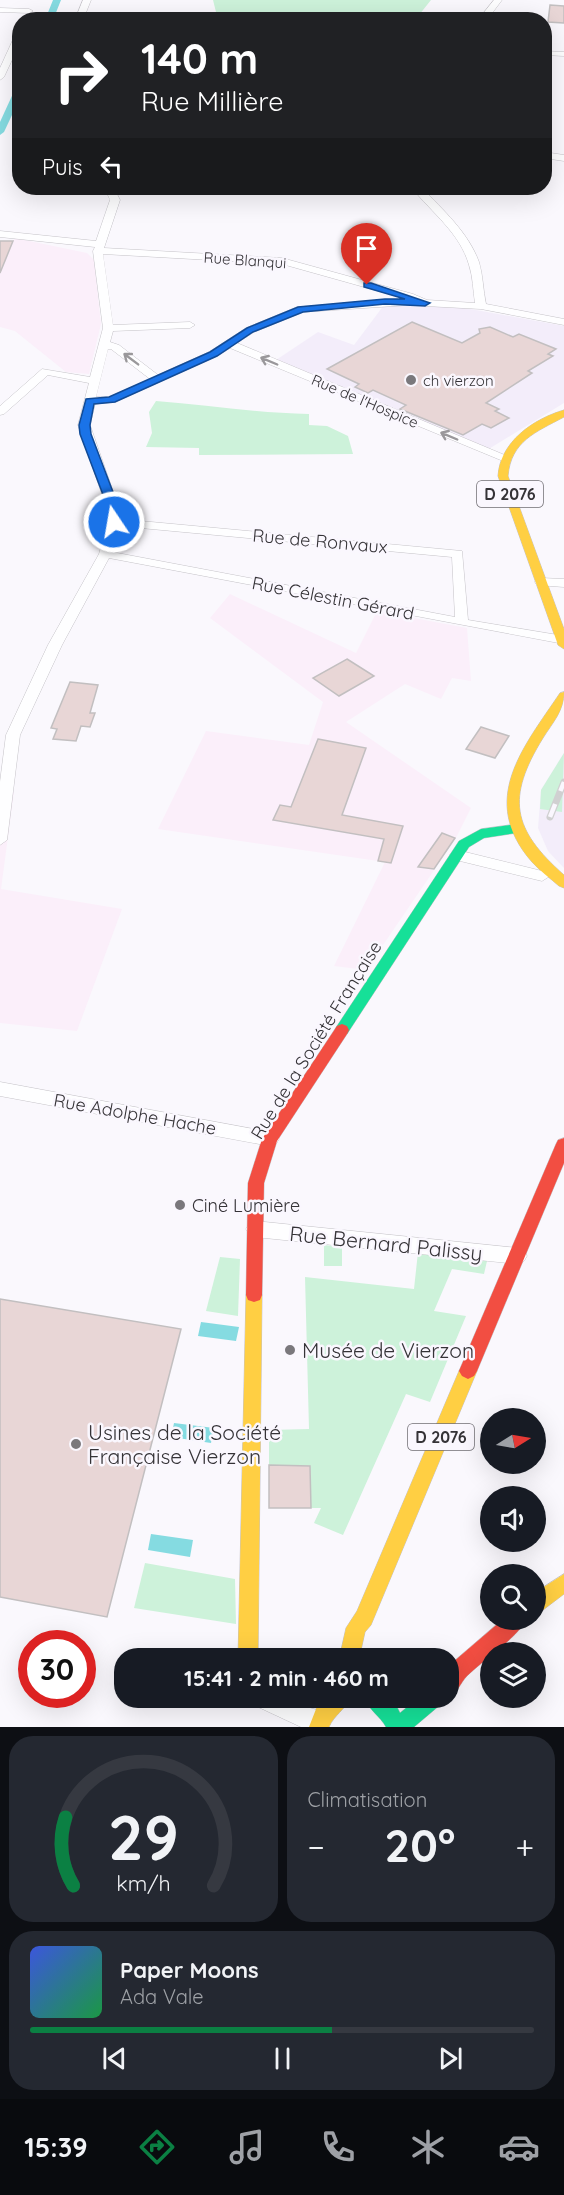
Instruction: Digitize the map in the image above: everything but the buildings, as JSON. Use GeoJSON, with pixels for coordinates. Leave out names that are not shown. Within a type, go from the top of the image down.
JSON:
{"type":"FeatureCollection","features":[{"type":"Feature","properties":{"kind":"main road","name":"D 2076"},"geometry":{"type":"LineString","coordinates":[[563,642],[503,476],[503,458],[516,442],[564,413]]}},
{"type":"Feature","properties":{"kind":"main road"},"geometry":{"type":"LineString","coordinates":[[564,696],[513,782],[512,806],[518,830],[536,859],[564,883]]}},
{"type":"Feature","properties":{"kind":"main road","name":"Rue de la Société Française"},"geometry":{"type":"LineString","coordinates":[[248,1648],[256,1183],[270,1139],[464,844],[481,834],[518,830]]}},
{"type":"Feature","properties":{"kind":"main road","name":"D 2076"},"geometry":{"type":"LineString","coordinates":[[351,1648],[356,1628],[364,1618],[564,1144]]}},
{"type":"Feature","properties":{"kind":"main road"},"geometry":{"type":"LineString","coordinates":[[546,1596],[564,1583]]}},
{"type":"Feature","properties":{"kind":"main road","name":"D 2076"},"geometry":{"type":"LineString","coordinates":[[364,1618],[367,1634],[365,1648]]}},
{"type":"Feature","properties":{"kind":"main road"},"geometry":{"type":"LineString","coordinates":[[459,1667],[504,1630]]}},
{"type":"Feature","properties":{"kind":"main road"},"geometry":{"type":"LineString","coordinates":[[320,1724],[328,1708]]}},
{"type":"Feature","properties":{"kind":"main road"},"geometry":{"type":"LineString","coordinates":[[389,1708],[398,1727],[421,1708]]}},
{"type":"Feature","properties":{"kind":"street"},"geometry":{"type":"LineString","coordinates":[[488,12],[498,0]]}},
{"type":"Feature","properties":{"kind":"street"},"geometry":{"type":"LineString","coordinates":[[0,77],[12,51]]}},
{"type":"Feature","properties":{"kind":"street"},"geometry":{"type":"LineString","coordinates":[[0,840],[7,735],[105,554],[114,522],[110,500],[84,425],[93,381],[108,328],[98,248],[115,200],[113,195]]}},
{"type":"Feature","properties":{"kind":"street"},"geometry":{"type":"LineString","coordinates":[[424,195],[444,216],[467,248],[474,265],[481,306]]}},
{"type":"Feature","properties":{"kind":"street","name":"Rue Blanqui"},"geometry":{"type":"LineString","coordinates":[[0,234],[98,248],[282,261],[425,303],[481,306],[564,322]]}},
{"type":"Feature","properties":{"kind":"street"},"geometry":{"type":"LineString","coordinates":[[89,402],[111,400],[213,354],[227,343],[301,309],[385,302],[425,303]]}},
{"type":"Feature","properties":{"kind":"street"},"geometry":{"type":"LineString","coordinates":[[108,328],[190,325]]}},
{"type":"Feature","properties":{"kind":"street","name":"Rue de l'Hospice"},"geometry":{"type":"LineString","coordinates":[[227,343],[503,458]]}},
{"type":"Feature","properties":{"kind":"street"},"geometry":{"type":"LineString","coordinates":[[103,344],[115,347],[157,379]]}},
{"type":"Feature","properties":{"kind":"street"},"geometry":{"type":"LineString","coordinates":[[0,412],[45,371],[93,381]]}},
{"type":"Feature","properties":{"kind":"street","name":"Rue de Ronvaux"},"geometry":{"type":"LineString","coordinates":[[114,522],[458,554],[462,622]]}},
{"type":"Feature","properties":{"kind":"street","name":"Rue Célestin Gérard"},"geometry":{"type":"LineString","coordinates":[[105,554],[563,642]]}},
{"type":"Feature","properties":{"kind":"street"},"geometry":{"type":"LineString","coordinates":[[541,582],[564,583]]}},
{"type":"Feature","properties":{"kind":"street"},"geometry":{"type":"LineString","coordinates":[[457,855],[542,876]]}},
{"type":"Feature","properties":{"kind":"street","name":"Rue Adolphe Hache"},"geometry":{"type":"LineString","coordinates":[[0,1089],[270,1139]]}},
{"type":"Feature","properties":{"kind":"street","name":"Rue Bernard Palissy"},"geometry":{"type":"LineString","coordinates":[[255,1229],[518,1256]]}},
{"type":"Feature","properties":{"kind":"street"},"geometry":{"type":"LineString","coordinates":[[285,1708],[320,1724]]}},
{"type":"Feature","properties":{"kind":"shaded area"},"geometry":{"type":"Polygon","coordinates":[[[15,238],[87,253],[94,260],[101,324],[89,374],[66,372],[15,331],[0,327],[0,241],[13,241],[15,238]]]}},
{"type":"Feature","properties":{"kind":"shaded area"},"geometry":{"type":"Polygon","coordinates":[[[384,305],[465,308],[564,326],[564,403],[487,450],[276,360],[318,332],[354,345],[384,305]]]}},
{"type":"Feature","properties":{"kind":"shaded area"},"geometry":{"type":"Polygon","coordinates":[[[230,594],[356,653],[377,611],[467,628],[471,681],[452,678],[441,699],[405,684],[346,722],[471,808],[456,838],[366,970],[334,966],[385,862],[158,829],[206,731],[309,745],[323,702],[210,618],[230,594]]]}},
{"type":"Feature","properties":{"kind":"shaded area"},"geometry":{"type":"Polygon","coordinates":[[[564,753],[564,868],[548,851],[538,828],[541,790],[564,753]]]}},
{"type":"Feature","properties":{"kind":"shaded area"},"geometry":{"type":"Polygon","coordinates":[[[0,791],[14,792],[1,889],[122,909],[77,1031],[0,1023],[0,791]]]}},
{"type":"Feature","properties":{"kind":"green space"},"geometry":{"type":"Polygon","coordinates":[[[213,0],[431,0],[421,12],[216,12],[213,0]]]}},
{"type":"Feature","properties":{"kind":"green space"},"geometry":{"type":"Polygon","coordinates":[[[156,401],[251,411],[309,414],[309,425],[327,426],[348,436],[353,454],[199,455],[199,448],[146,447],[152,433],[149,412],[156,401]]]}},
{"type":"Feature","properties":{"kind":"green space"},"geometry":{"type":"Polygon","coordinates":[[[564,753],[562,812],[540,809],[541,790],[564,753]]]}},
{"type":"Feature","properties":{"kind":"green space"},"geometry":{"type":"Polygon","coordinates":[[[324,1245],[342,1247],[342,1266],[324,1266],[324,1245]]]}},
{"type":"Feature","properties":{"kind":"green space"},"geometry":{"type":"Polygon","coordinates":[[[418,1252],[487,1261],[484,1274],[452,1269],[434,1311],[466,1316],[430,1402],[406,1394],[343,1535],[314,1523],[321,1508],[311,1508],[310,1466],[269,1465],[269,1430],[309,1429],[305,1277],[414,1289],[418,1252]]]}},
{"type":"Feature","properties":{"kind":"green space"},"geometry":{"type":"Polygon","coordinates":[[[220,1257],[240,1259],[238,1316],[206,1311],[220,1257]]]}},
{"type":"Feature","properties":{"kind":"green space"},"geometry":{"type":"Polygon","coordinates":[[[145,1563],[235,1579],[236,1624],[134,1608],[145,1563]]]}},
{"type":"Feature","properties":{"kind":"water"},"geometry":{"type":"Polygon","coordinates":[[[201,1322],[239,1327],[236,1341],[198,1336],[201,1322]]]}},
{"type":"Feature","properties":{"kind":"water"},"geometry":{"type":"Polygon","coordinates":[[[174,1423],[214,1428],[211,1443],[171,1437],[174,1423]]]}},
{"type":"Feature","properties":{"kind":"water"},"geometry":{"type":"Polygon","coordinates":[[[151,1534],[193,1540],[190,1557],[148,1550],[151,1534]]]}},
{"type":"Feature","properties":{"kind":"waterway"},"geometry":{"type":"LineString","coordinates":[[52,12],[57,0]]}},
{"type":"Feature","properties":{"kind":"waterway"},"geometry":{"type":"LineString","coordinates":[[0,132],[12,105]]}},
{"type":"Feature","properties":{"kind":"railway"},"geometry":{"type":"LineString","coordinates":[[550,817],[564,782]]}},
{"type":"Feature","properties":{"kind":"traffic: fast"},"geometry":{"type":"LineString","coordinates":[[342,1030],[464,844],[481,834],[518,829]]}},
{"type":"Feature","properties":{"kind":"traffic: fast"},"geometry":{"type":"LineString","coordinates":[[386,1708],[397,1727]]}},
{"type":"Feature","properties":{"kind":"traffic: fast"},"geometry":{"type":"LineString","coordinates":[[399,1727],[421,1708]]}},
{"type":"Feature","properties":{"kind":"traffic: slow"},"geometry":{"type":"LineString","coordinates":[[564,413],[532,430],[514,445],[504,464],[503,476],[564,645]]}},
{"type":"Feature","properties":{"kind":"traffic: slow"},"geometry":{"type":"LineString","coordinates":[[564,696],[531,747],[513,792],[513,814],[520,836],[537,859],[564,883]]}},
{"type":"Feature","properties":{"kind":"traffic: slow"},"geometry":{"type":"LineString","coordinates":[[248,1648],[254,1295]]}},
{"type":"Feature","properties":{"kind":"traffic: slow"},"geometry":{"type":"LineString","coordinates":[[351,1648],[356,1628],[364,1618],[468,1371]]}},
{"type":"Feature","properties":{"kind":"traffic: slow"},"geometry":{"type":"LineString","coordinates":[[546,1596],[564,1583]]}},
{"type":"Feature","properties":{"kind":"traffic: slow"},"geometry":{"type":"LineString","coordinates":[[319,1727],[328,1708]]}},
{"type":"Feature","properties":{"kind":"traffic: jam"},"geometry":{"type":"LineString","coordinates":[[254,1295],[256,1183],[270,1139],[342,1030]]}},
{"type":"Feature","properties":{"kind":"traffic: jam"},"geometry":{"type":"LineString","coordinates":[[468,1371],[564,1144]]}},
{"type":"Feature","properties":{"kind":"traffic: jam"},"geometry":{"type":"LineString","coordinates":[[459,1670],[505,1630]]}},
{"type":"Feature","properties":{"kind":"place","name":"ch vierzon"},"geometry":{"type":"Point","coordinates":[411,380]}},
{"type":"Feature","properties":{"kind":"place","name":"Ciné Lumière"},"geometry":{"type":"Point","coordinates":[180,1205]}},
{"type":"Feature","properties":{"kind":"place","name":"Musée de Vierzon"},"geometry":{"type":"Point","coordinates":[290,1350]}},
{"type":"Feature","properties":{"kind":"place","name":"Usines de la Société Française Vierzon"},"geometry":{"type":"Point","coordinates":[76,1444]}},
{"type":"Feature","properties":{"kind":"route"},"geometry":{"type":"LineString","coordinates":[[114,522],[110,500],[84,425],[89,402],[111,400],[213,354],[250,330],[301,309],[385,302],[425,303],[409,296],[367,285]]}}]}
